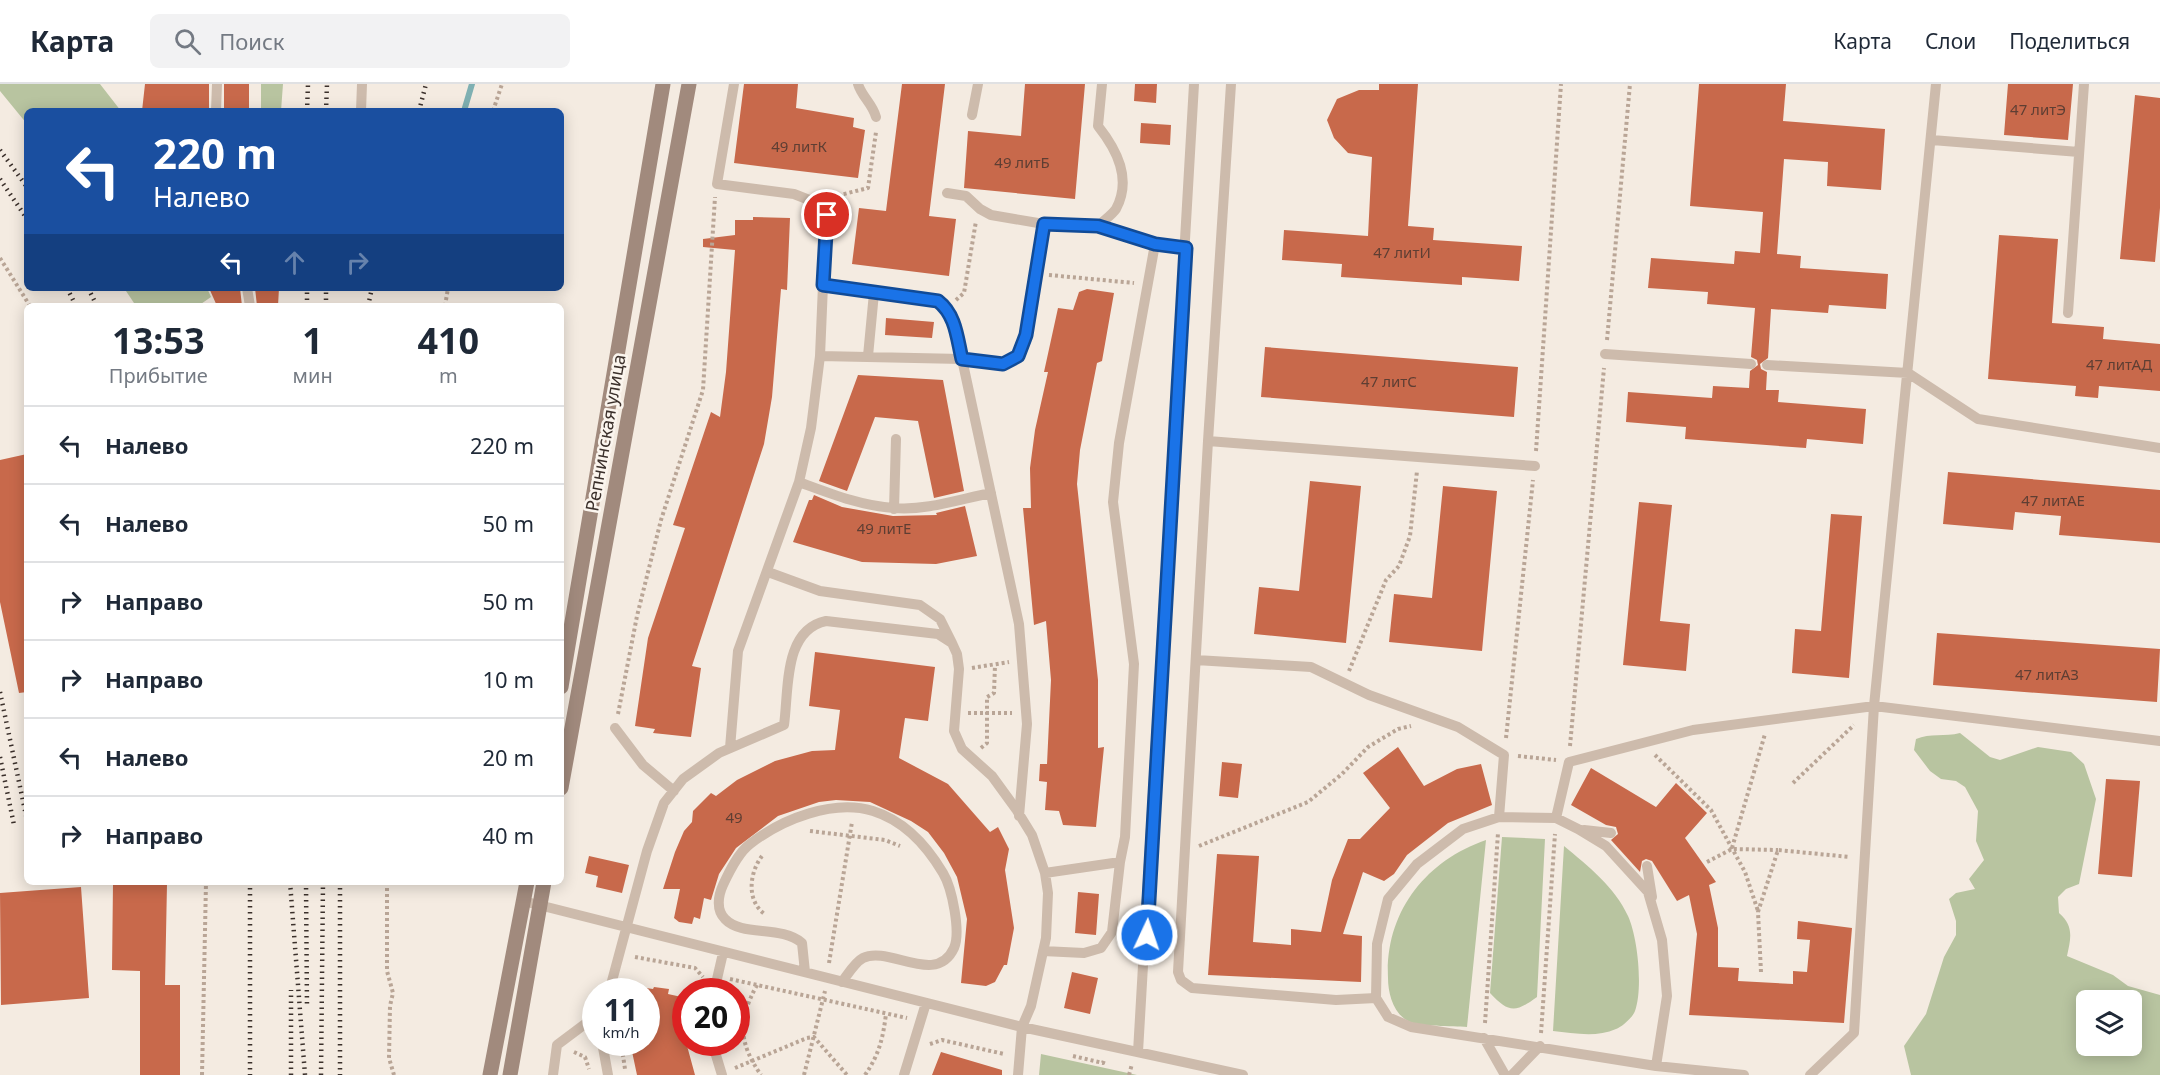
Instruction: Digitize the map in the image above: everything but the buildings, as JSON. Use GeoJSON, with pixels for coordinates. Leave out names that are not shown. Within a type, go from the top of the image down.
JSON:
{"type":"FeatureCollection","features":[{"type":"Feature","properties":{"kind":"street","name":"Репнинская улица"},"geometry":{"type":"LineString","coordinates":[[564,669],[663,84]]}},
{"type":"Feature","properties":{"kind":"street","name":"Репнинская улица"},"geometry":{"type":"LineString","coordinates":[[564,753],[689,84]]}},
{"type":"Feature","properties":{"kind":"street"},"geometry":{"type":"LineString","coordinates":[[490,1075],[526,885]]}},
{"type":"Feature","properties":{"kind":"street"},"geometry":{"type":"LineString","coordinates":[[510,1075],[543,885]]}},
{"type":"Feature","properties":{"kind":"lane"},"geometry":{"type":"LineString","coordinates":[[216,108],[217,84]]}},
{"type":"Feature","properties":{"kind":"lane"},"geometry":{"type":"LineString","coordinates":[[362,84],[362,108]]}},
{"type":"Feature","properties":{"kind":"lane"},"geometry":{"type":"LineString","coordinates":[[730,748],[738,651],[799,482],[811,428],[820,356],[827,215],[822,206],[794,194],[717,184],[734,84]]}},
{"type":"Feature","properties":{"kind":"lane"},"geometry":{"type":"LineString","coordinates":[[858,84],[862,94],[872,104],[876,117]]}},
{"type":"Feature","properties":{"kind":"lane"},"geometry":{"type":"LineString","coordinates":[[972,115],[978,84]]}},
{"type":"Feature","properties":{"kind":"lane"},"geometry":{"type":"LineString","coordinates":[[1098,226],[1115,210],[1124,177],[1114,146],[1098,126],[1102,84]]}},
{"type":"Feature","properties":{"kind":"lane"},"geometry":{"type":"LineString","coordinates":[[1138,1052],[1194,84]]}},
{"type":"Feature","properties":{"kind":"lane"},"geometry":{"type":"LineString","coordinates":[[1232,84],[1208,441],[1178,972],[1181,980],[1192,988],[1336,1000],[1376,998]]}},
{"type":"Feature","properties":{"kind":"lane"},"geometry":{"type":"LineString","coordinates":[[1810,1075],[1854,1033],[1874,706],[1936,84]]}},
{"type":"Feature","properties":{"kind":"lane"},"geometry":{"type":"LineString","coordinates":[[2067,313],[2085,84]]}},
{"type":"Feature","properties":{"kind":"lane"},"geometry":{"type":"LineString","coordinates":[[1932,140],[2079,152]]}},
{"type":"Feature","properties":{"kind":"lane"},"geometry":{"type":"LineString","coordinates":[[947,193],[966,196],[980,209],[991,215],[1044,224],[1098,226],[1155,244],[1186,248]]}},
{"type":"Feature","properties":{"kind":"lane"},"geometry":{"type":"LineString","coordinates":[[820,356],[962,359],[1003,364],[1018,356],[1026,335],[1044,224]]}},
{"type":"Feature","properties":{"kind":"lane"},"geometry":{"type":"LineString","coordinates":[[1042,951],[1084,953],[1101,948],[1112,932],[1125,837],[1134,664],[1113,502],[1119,443],[1155,244]]}},
{"type":"Feature","properties":{"kind":"lane"},"geometry":{"type":"LineString","coordinates":[[823,285],[938,301],[947,308],[962,359],[1019,624],[1026,712],[1019,816]]}},
{"type":"Feature","properties":{"kind":"lane"},"geometry":{"type":"LineString","coordinates":[[868,356],[874,293]]}},
{"type":"Feature","properties":{"kind":"lane"},"geometry":{"type":"LineString","coordinates":[[1605,354],[1751,364]]}},
{"type":"Feature","properties":{"kind":"lane"},"geometry":{"type":"LineString","coordinates":[[1767,365],[1908,373],[1978,419],[2160,448]]}},
{"type":"Feature","properties":{"kind":"lane"},"geometry":{"type":"LineString","coordinates":[[894,508],[896,439]]}},
{"type":"Feature","properties":{"kind":"lane"},"geometry":{"type":"LineString","coordinates":[[1208,441],[1534,466]]}},
{"type":"Feature","properties":{"kind":"lane"},"geometry":{"type":"LineString","coordinates":[[799,482],[848,499],[894,508],[926,506],[991,493]]}},
{"type":"Feature","properties":{"kind":"lane"},"geometry":{"type":"LineString","coordinates":[[768,572],[820,591],[920,605],[939,619],[952,643],[959,669],[954,731],[962,749],[992,776],[1032,835],[1045,873],[1048,893],[1042,951],[1031,1006],[1022,1027],[1018,1075]]}},
{"type":"Feature","properties":{"kind":"lane"},"geometry":{"type":"LineString","coordinates":[[613,978],[647,851],[664,803],[683,779],[719,753],[784,725],[793,649],[805,630],[826,621],[938,634],[952,643]]}},
{"type":"Feature","properties":{"kind":"lane"},"geometry":{"type":"LineString","coordinates":[[1196,660],[1311,667],[1369,695],[1458,727],[1504,755],[1499,817]]}},
{"type":"Feature","properties":{"kind":"lane"},"geometry":{"type":"LineString","coordinates":[[1557,818],[1569,762],[1693,730],[1874,706],[2160,741]]}},
{"type":"Feature","properties":{"kind":"lane"},"geometry":{"type":"LineString","coordinates":[[615,728],[643,765],[674,791]]}},
{"type":"Feature","properties":{"kind":"lane"},"geometry":{"type":"LineString","coordinates":[[805,972],[801,943],[792,935],[736,926],[725,919],[719,908],[719,893],[728,873],[748,845],[778,826],[810,813],[846,807],[873,811],[901,824],[929,849],[948,882],[954,904],[955,945],[948,957],[933,964],[912,964],[875,954],[860,959],[842,982]]}},
{"type":"Feature","properties":{"kind":"lane"},"geometry":{"type":"LineString","coordinates":[[1656,1066],[1667,996],[1662,940],[1648,892],[1606,846],[1557,818],[1499,817],[1463,829],[1417,864],[1388,899],[1377,944],[1376,998],[1388,1017],[1411,1027],[1540,1046],[1569,1053],[1656,1066],[1744,1075]]}},
{"type":"Feature","properties":{"kind":"lane"},"geometry":{"type":"LineString","coordinates":[[1578,829],[1611,833]]}},
{"type":"Feature","properties":{"kind":"lane"},"geometry":{"type":"LineString","coordinates":[[1045,873],[1120,862]]}},
{"type":"Feature","properties":{"kind":"lane"},"geometry":{"type":"LineString","coordinates":[[1647,866],[1655,915]]}},
{"type":"Feature","properties":{"kind":"lane"},"geometry":{"type":"LineString","coordinates":[[531,903],[1022,1027],[1243,1075]]}},
{"type":"Feature","properties":{"kind":"lane"},"geometry":{"type":"LineString","coordinates":[[718,976],[723,952]]}},
{"type":"Feature","properties":{"kind":"lane"},"geometry":{"type":"LineString","coordinates":[[904,1075],[927,1003]]}},
{"type":"Feature","properties":{"kind":"lane"},"geometry":{"type":"LineString","coordinates":[[553,1075],[557,1045],[582,1025]]}},
{"type":"Feature","properties":{"kind":"lane"},"geometry":{"type":"LineString","coordinates":[[1484,1038],[1505,1075]]}},
{"type":"Feature","properties":{"kind":"lane"},"geometry":{"type":"LineString","coordinates":[[1512,1075],[1540,1046]]}},
{"type":"Feature","properties":{"kind":"lane"},"geometry":{"type":"LineString","coordinates":[[605,1056],[608,1075]]}},
{"type":"Feature","properties":{"kind":"lane"},"geometry":{"type":"LineString","coordinates":[[717,1056],[722,1073]]}},
{"type":"Feature","properties":{"kind":"path"},"geometry":{"type":"LineString","coordinates":[[494,108],[502,84]]}},
{"type":"Feature","properties":{"kind":"path"},"geometry":{"type":"LineString","coordinates":[[1561,84],[1534,466],[1504,755],[1569,762],[1629,84]]}},
{"type":"Feature","properties":{"kind":"path"},"geometry":{"type":"LineString","coordinates":[[822,206],[836,194],[868,188],[876,147],[876,117]]}},
{"type":"Feature","properties":{"kind":"path"},"geometry":{"type":"LineString","coordinates":[[615,728],[637,616],[661,520],[704,390],[712,285],[712,218],[717,184]]}},
{"type":"Feature","properties":{"kind":"path"},"geometry":{"type":"LineString","coordinates":[[947,308],[963,293],[974,225],[980,209]]}},
{"type":"Feature","properties":{"kind":"path"},"geometry":{"type":"LineString","coordinates":[[0,258],[28,303]]}},
{"type":"Feature","properties":{"kind":"path"},"geometry":{"type":"LineString","coordinates":[[1036,274],[1147,284]]}},
{"type":"Feature","properties":{"kind":"path"},"geometry":{"type":"LineString","coordinates":[[1344,682],[1386,580],[1399,566],[1410,536],[1419,458]]}},
{"type":"Feature","properties":{"kind":"path"},"geometry":{"type":"LineString","coordinates":[[959,669],[1022,660]]}},
{"type":"Feature","properties":{"kind":"path"},"geometry":{"type":"LineString","coordinates":[[972,757],[987,743],[987,698],[994,693],[994,665]]}},
{"type":"Feature","properties":{"kind":"path"},"geometry":{"type":"LineString","coordinates":[[1792,783],[1874,706]]}},
{"type":"Feature","properties":{"kind":"path"},"geometry":{"type":"LineString","coordinates":[[956,712],[987,714],[1026,712]]}},
{"type":"Feature","properties":{"kind":"path"},"geometry":{"type":"LineString","coordinates":[[1185,852],[1308,802],[1342,774],[1368,747],[1398,729],[1439,720]]}},
{"type":"Feature","properties":{"kind":"path"},"geometry":{"type":"LineString","coordinates":[[1732,849],[1770,720]]}},
{"type":"Feature","properties":{"kind":"path"},"geometry":{"type":"LineString","coordinates":[[1644,743],[1711,810],[1745,872],[1758,912],[1761,972]]}},
{"type":"Feature","properties":{"kind":"path"},"geometry":{"type":"LineString","coordinates":[[1484,1038],[1499,817]]}},
{"type":"Feature","properties":{"kind":"path"},"geometry":{"type":"LineString","coordinates":[[1540,1046],[1557,818]]}},
{"type":"Feature","properties":{"kind":"path"},"geometry":{"type":"LineString","coordinates":[[806,832],[850,833],[885,840],[907,848]]}},
{"type":"Feature","properties":{"kind":"path"},"geometry":{"type":"LineString","coordinates":[[804,1075],[827,979],[850,833]]}},
{"type":"Feature","properties":{"kind":"path"},"geometry":{"type":"LineString","coordinates":[[1707,862],[1732,849],[1778,850],[1865,858]]}},
{"type":"Feature","properties":{"kind":"path"},"geometry":{"type":"LineString","coordinates":[[768,850],[760,858],[757,866],[752,882],[752,900],[758,909],[769,916]]}},
{"type":"Feature","properties":{"kind":"path"},"geometry":{"type":"LineString","coordinates":[[1758,912],[1778,850]]}},
{"type":"Feature","properties":{"kind":"path"},"geometry":{"type":"LineString","coordinates":[[201,1075],[206,885]]}},
{"type":"Feature","properties":{"kind":"path"},"geometry":{"type":"LineString","coordinates":[[387,885],[387,971],[393,993],[390,1006],[389,1058],[394,1075]]}},
{"type":"Feature","properties":{"kind":"path"},"geometry":{"type":"LineString","coordinates":[[631,958],[638,956],[695,968],[704,978]]}},
{"type":"Feature","properties":{"kind":"path"},"geometry":{"type":"LineString","coordinates":[[718,976],[921,1022]]}},
{"type":"Feature","properties":{"kind":"path"},"geometry":{"type":"LineString","coordinates":[[757,985],[747,1004],[742,1030],[751,1061],[761,1075]]}},
{"type":"Feature","properties":{"kind":"path"},"geometry":{"type":"LineString","coordinates":[[865,1075],[876,1059],[883,1040],[886,1014]]}},
{"type":"Feature","properties":{"kind":"path"},"geometry":{"type":"LineString","coordinates":[[722,1073],[814,1037]]}},
{"type":"Feature","properties":{"kind":"path"},"geometry":{"type":"LineString","coordinates":[[814,1037],[847,1075]]}},
{"type":"Feature","properties":{"kind":"path"},"geometry":{"type":"LineString","coordinates":[[926,1050],[932,1042],[942,1040],[1006,1055]]}},
{"type":"Feature","properties":{"kind":"path"},"geometry":{"type":"LineString","coordinates":[[1062,1054],[1103,1064],[1107,1045]]}},
{"type":"Feature","properties":{"kind":"path"},"geometry":{"type":"LineString","coordinates":[[571,1053],[577,1051],[585,1057],[591,1075]]}},
{"type":"Feature","properties":{"kind":"path"},"geometry":{"type":"LineString","coordinates":[[623,1056],[626,1075]]}},
{"type":"Feature","properties":{"kind":"path"},"geometry":{"type":"LineString","coordinates":[[1129,1075],[1130,1068]]}},
{"type":"Feature","properties":{"kind":"green space"},"geometry":{"type":"Polygon","coordinates":[[[0,84],[100,84],[119,108],[24,108],[24,120],[0,91],[0,84]]]}},
{"type":"Feature","properties":{"kind":"green space"},"geometry":{"type":"Polygon","coordinates":[[[261,84],[283,84],[281,108],[261,108],[261,84]]]}},
{"type":"Feature","properties":{"kind":"green space"},"geometry":{"type":"Polygon","coordinates":[[[126,291],[208,291],[211,297],[202,303],[134,303],[126,291]]]}},
{"type":"Feature","properties":{"kind":"green space"},"geometry":{"type":"Polygon","coordinates":[[[1960,733],[1990,757],[2000,760],[2038,747],[2071,752],[2084,764],[2096,799],[2079,884],[2066,889],[2058,897],[2059,913],[2067,923],[2070,933],[2067,956],[2113,975],[2128,986],[2160,995],[2160,1075],[1911,1075],[1904,1046],[1926,1014],[1944,957],[1956,935],[1956,921],[1949,899],[1956,893],[1975,889],[1969,879],[1984,860],[1976,841],[1978,811],[1965,787],[1956,781],[1941,779],[1930,771],[1914,750],[1916,739],[1960,733]]]}},
{"type":"Feature","properties":{"kind":"green space"},"geometry":{"type":"Polygon","coordinates":[[[1502,837],[1545,839],[1537,997],[1517,1008],[1507,1007],[1490,993],[1502,837]]]}},
{"type":"Feature","properties":{"kind":"green space"},"geometry":{"type":"Polygon","coordinates":[[[1486,840],[1467,1027],[1428,1025],[1408,1021],[1395,1008],[1388,984],[1389,954],[1393,932],[1402,911],[1413,892],[1427,876],[1464,849],[1486,840]]]}},
{"type":"Feature","properties":{"kind":"green space"},"geometry":{"type":"Polygon","coordinates":[[[1564,846],[1600,878],[1623,905],[1634,937],[1639,977],[1635,1011],[1624,1024],[1608,1032],[1584,1034],[1553,1031],[1564,846]]]}},
{"type":"Feature","properties":{"kind":"green space"},"geometry":{"type":"Polygon","coordinates":[[[1041,1054],[1137,1075],[1039,1075],[1041,1054]]]}},
{"type":"Feature","properties":{"kind":"waterway"},"geometry":{"type":"LineString","coordinates":[[465,108],[472,84]]}},
{"type":"Feature","properties":{"kind":"railway"},"geometry":{"type":"LineString","coordinates":[[307,108],[308,84]]}},
{"type":"Feature","properties":{"kind":"railway"},"geometry":{"type":"LineString","coordinates":[[326,108],[327,84]]}},
{"type":"Feature","properties":{"kind":"railway"},"geometry":{"type":"LineString","coordinates":[[420,108],[426,84]]}},
{"type":"Feature","properties":{"kind":"railway"},"geometry":{"type":"LineString","coordinates":[[0,150],[24,183]]}},
{"type":"Feature","properties":{"kind":"railway"},"geometry":{"type":"LineString","coordinates":[[0,179],[24,215]]}},
{"type":"Feature","properties":{"kind":"railway"},"geometry":{"type":"LineString","coordinates":[[68,291],[74,303]]}},
{"type":"Feature","properties":{"kind":"railway"},"geometry":{"type":"LineString","coordinates":[[90,291],[96,303]]}},
{"type":"Feature","properties":{"kind":"railway"},"geometry":{"type":"LineString","coordinates":[[307,291],[307,303]]}},
{"type":"Feature","properties":{"kind":"railway"},"geometry":{"type":"LineString","coordinates":[[326,291],[326,303]]}},
{"type":"Feature","properties":{"kind":"railway"},"geometry":{"type":"LineString","coordinates":[[369,303],[371,291]]}},
{"type":"Feature","properties":{"kind":"railway"},"geometry":{"type":"LineString","coordinates":[[0,692],[24,806]]}},
{"type":"Feature","properties":{"kind":"railway"},"geometry":{"type":"LineString","coordinates":[[0,757],[14,825]]}},
{"type":"Feature","properties":{"kind":"railway"},"geometry":{"type":"LineString","coordinates":[[250,885],[250,1075]]}},
{"type":"Feature","properties":{"kind":"railway"},"geometry":{"type":"LineString","coordinates":[[290,885],[305,1075]]}},
{"type":"Feature","properties":{"kind":"railway"},"geometry":{"type":"LineString","coordinates":[[306,885],[307,1008]]}},
{"type":"Feature","properties":{"kind":"railway"},"geometry":{"type":"LineString","coordinates":[[321,1075],[323,885]]}},
{"type":"Feature","properties":{"kind":"railway"},"geometry":{"type":"LineString","coordinates":[[340,885],[340,1075]]}},
{"type":"Feature","properties":{"kind":"railway"},"geometry":{"type":"LineString","coordinates":[[291,990],[291,1075]]}},
{"type":"Feature","properties":{"kind":"route"},"geometry":{"type":"LineString","coordinates":[[827,215],[823,285],[938,301],[947,308],[952,318],[962,359],[1003,364],[1018,356],[1026,335],[1044,224],[1098,226],[1155,244],[1186,248],[1147,935]]}}]}
